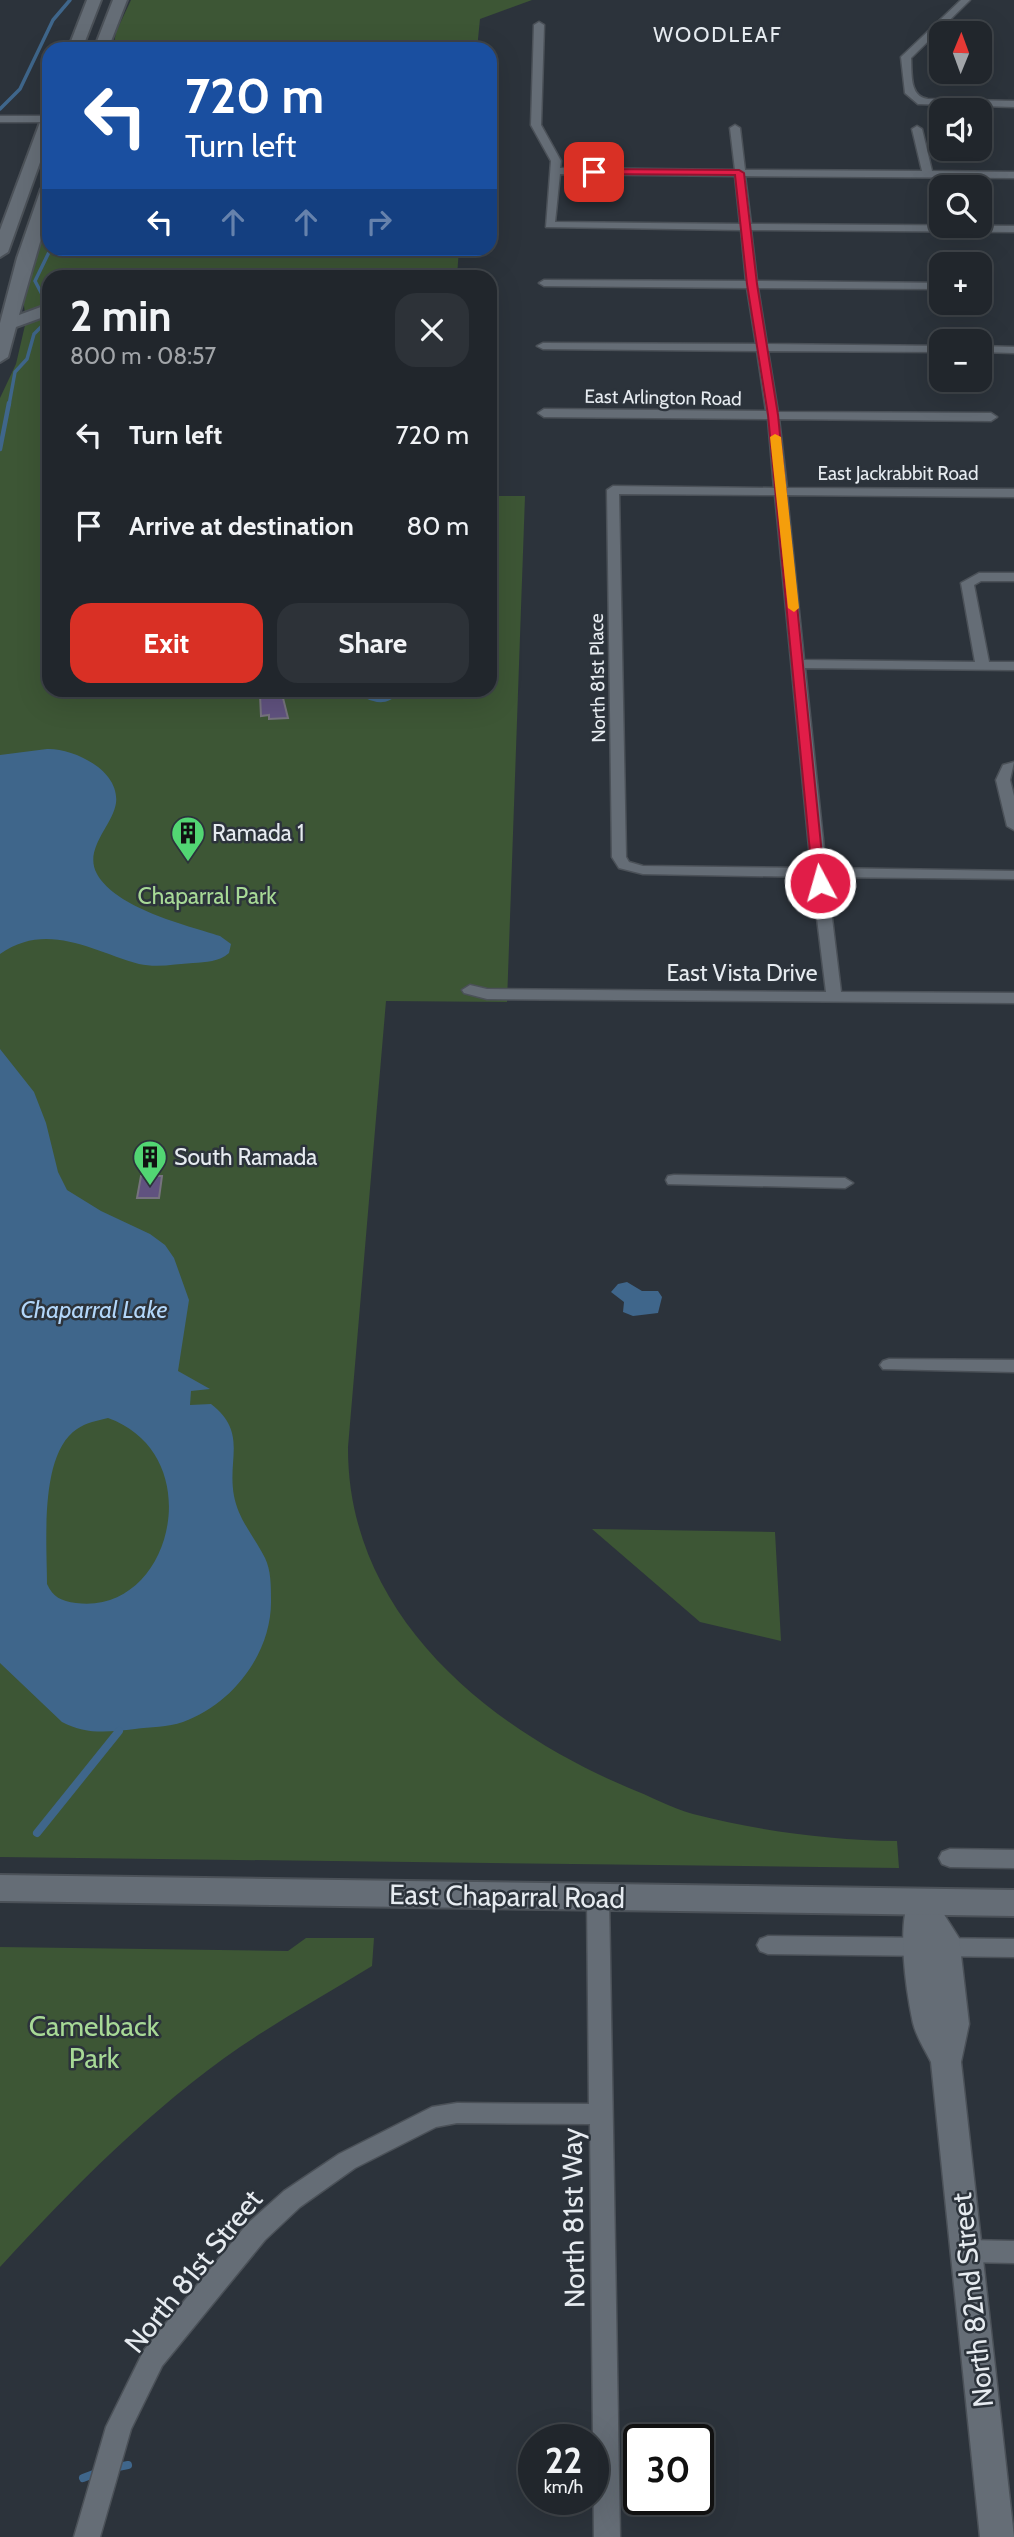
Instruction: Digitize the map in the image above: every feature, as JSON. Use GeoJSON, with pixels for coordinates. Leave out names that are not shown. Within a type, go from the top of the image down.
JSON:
{"type":"FeatureCollection","features":[{"type":"Feature","properties":{"kind":"main road"},"geometry":{"type":"LineString","coordinates":[[78,42],[94,0]]}},
{"type":"Feature","properties":{"kind":"main road"},"geometry":{"type":"LineString","coordinates":[[103,42],[120,0]]}},
{"type":"Feature","properties":{"kind":"main road"},"geometry":{"type":"LineString","coordinates":[[87,17],[98,21],[91,40],[95,42]]}},
{"type":"Feature","properties":{"kind":"main road"},"geometry":{"type":"LineString","coordinates":[[0,252],[42,137]]}},
{"type":"Feature","properties":{"kind":"main road"},"geometry":{"type":"LineString","coordinates":[[0,357],[27,250],[42,209]]}},
{"type":"Feature","properties":{"kind":"main road"},"geometry":{"type":"LineString","coordinates":[[8,325],[42,312]]}},
{"type":"Feature","properties":{"kind":"main road","name":"East Chaparral Road"},"geometry":{"type":"LineString","coordinates":[[0,1888],[1014,1903]]}},
{"type":"Feature","properties":{"kind":"street"},"geometry":{"type":"LineString","coordinates":[[966,0],[906,57],[910,93],[919,100],[1014,104]]}},
{"type":"Feature","properties":{"kind":"street"},"geometry":{"type":"LineString","coordinates":[[539,25],[536,125],[556,161],[550,225],[1014,229]]}},
{"type":"Feature","properties":{"kind":"street"},"geometry":{"type":"LineString","coordinates":[[0,119],[42,118]]}},
{"type":"Feature","properties":{"kind":"street"},"geometry":{"type":"LineString","coordinates":[[735,128],[744,226],[773,415],[834,996]]}},
{"type":"Feature","properties":{"kind":"street"},"geometry":{"type":"LineString","coordinates":[[917,129],[928,174]]}},
{"type":"Feature","properties":{"kind":"street"},"geometry":{"type":"LineString","coordinates":[[556,172],[1014,175]]}},
{"type":"Feature","properties":{"kind":"street"},"geometry":{"type":"LineString","coordinates":[[544,283],[929,286]]}},
{"type":"Feature","properties":{"kind":"street"},"geometry":{"type":"LineString","coordinates":[[543,346],[929,349]]}},
{"type":"Feature","properties":{"kind":"street"},"geometry":{"type":"LineString","coordinates":[[992,349],[1014,350]]}},
{"type":"Feature","properties":{"kind":"street","name":"East Arlington Road"},"geometry":{"type":"LineString","coordinates":[[544,413],[991,417]]}},
{"type":"Feature","properties":{"kind":"street","name":"East Jackrabbit Road"},"geometry":{"type":"LineString","coordinates":[[613,490],[1014,493]]}},
{"type":"Feature","properties":{"kind":"street","name":"North 81st Place"},"geometry":{"type":"LineString","coordinates":[[613,490],[620,857],[624,864],[643,870],[819,873]]}},
{"type":"Feature","properties":{"kind":"street"},"geometry":{"type":"LineString","coordinates":[[983,666],[965,588],[971,579],[1014,577]]}},
{"type":"Feature","properties":{"kind":"street"},"geometry":{"type":"LineString","coordinates":[[800,664],[1014,666]]}},
{"type":"Feature","properties":{"kind":"street"},"geometry":{"type":"LineString","coordinates":[[1011,767],[1003,780],[1014,826]]}},
{"type":"Feature","properties":{"kind":"street"},"geometry":{"type":"LineString","coordinates":[[819,873],[1014,875]]}},
{"type":"Feature","properties":{"kind":"street","name":"East Vista Drive"},"geometry":{"type":"LineString","coordinates":[[470,989],[487,994],[1014,998]]}},
{"type":"Feature","properties":{"kind":"street"},"geometry":{"type":"LineString","coordinates":[[674,1180],[845,1183]]}},
{"type":"Feature","properties":{"kind":"street"},"geometry":{"type":"LineString","coordinates":[[888,1364],[1014,1366]]}},
{"type":"Feature","properties":{"kind":"street"},"geometry":{"type":"LineString","coordinates":[[950,1858],[1014,1859]]}},
{"type":"Feature","properties":{"kind":"street","name":"North 81st Way"},"geometry":{"type":"LineString","coordinates":[[598,1898],[607,2537]]}},
{"type":"Feature","properties":{"kind":"street","name":"North 82nd Street"},"geometry":{"type":"LineString","coordinates":[[921,1902],[932,1947],[928,2025],[947,2062],[997,2537]]}},
{"type":"Feature","properties":{"kind":"street"},"geometry":{"type":"LineString","coordinates":[[768,1945],[1014,1948]]}},
{"type":"Feature","properties":{"kind":"street","name":"North 81st Street"},"geometry":{"type":"LineString","coordinates":[[87,2537],[119,2427],[153,2358],[256,2232],[292,2199],[347,2161],[432,2117],[457,2113],[601,2115]]}},
{"type":"Feature","properties":{"kind":"street"},"geometry":{"type":"LineString","coordinates":[[967,2251],[1014,2252]]}},
{"type":"Feature","properties":{"kind":"green space"},"geometry":{"type":"Polygon","coordinates":[[[131,0],[532,0],[480,19],[478,42],[114,42],[131,0]]]}},
{"type":"Feature","properties":{"kind":"green space","name":"Chaparral Park"},"geometry":{"type":"Polygon","coordinates":[[[42,239],[42,256],[458,256],[457,270],[42,270],[42,697],[497,697],[497,496],[525,496],[507,1002],[386,1001],[348,1447],[354,1507],[372,1562],[399,1613],[435,1658],[478,1698],[525,1733],[576,1763],[693,1814],[794,1834],[897,1841],[899,1868],[0,1857],[0,398],[16,364],[26,321],[23,298],[42,239]]]}},
{"type":"Feature","properties":{"kind":"green space"},"geometry":{"type":"Polygon","coordinates":[[[592,1529],[775,1532],[781,1641],[700,1622],[592,1529]]]}},
{"type":"Feature","properties":{"kind":"green space","name":"Camelback Park"},"geometry":{"type":"Polygon","coordinates":[[[306,1938],[374,1938],[372,1966],[240,2047],[175,2096],[114,2150],[0,2267],[0,1947],[288,1951],[306,1938]]]}},
{"type":"Feature","properties":{"kind":"water"},"geometry":{"type":"Polygon","coordinates":[[[364,697],[394,697],[381,702],[364,697]]]}},
{"type":"Feature","properties":{"kind":"water"},"geometry":{"type":"Polygon","coordinates":[[[47,749],[69,752],[81,757],[93,763],[111,780],[116,803],[94,855],[97,874],[106,886],[152,914],[220,936],[231,944],[229,953],[207,962],[146,965],[87,946],[52,939],[18,944],[0,954],[0,755],[47,749]]]}},
{"type":"Feature","properties":{"kind":"water","name":"Chaparral Lake"},"geometry":{"type":"Polygon","coordinates":[[[0,1049],[34,1092],[46,1123],[58,1172],[67,1190],[101,1211],[150,1234],[165,1245],[174,1258],[189,1300],[178,1371],[210,1389],[191,1391],[190,1405],[211,1404],[229,1425],[234,1447],[233,1482],[236,1505],[267,1563],[271,1600],[265,1639],[246,1674],[218,1703],[177,1724],[107,1732],[71,1726],[62,1722],[0,1663],[0,1049]],[[108,1418],[96,1421],[77,1429],[65,1441],[56,1458],[46,1524],[47,1584],[62,1600],[76,1603],[109,1600],[136,1585],[155,1560],[167,1529],[168,1496],[160,1464],[140,1437],[108,1418]]]}},
{"type":"Feature","properties":{"kind":"water"},"geometry":{"type":"Polygon","coordinates":[[[627,1282],[642,1291],[658,1291],[662,1297],[658,1313],[633,1316],[623,1312],[624,1302],[611,1292],[618,1284],[627,1282]]]}},
{"type":"Feature","properties":{"kind":"building"},"geometry":{"type":"Polygon","coordinates":[[[260,697],[283,697],[288,718],[269,719],[269,715],[261,716],[260,697]]]}},
{"type":"Feature","properties":{"kind":"building","name":"South Ramada"},"geometry":{"type":"Polygon","coordinates":[[[141,1176],[162,1176],[159,1198],[137,1198],[141,1176]]]}},
{"type":"Feature","properties":{"kind":"waterway"},"geometry":{"type":"LineString","coordinates":[[42,42],[53,20],[70,0]]}},
{"type":"Feature","properties":{"kind":"waterway"},"geometry":{"type":"LineString","coordinates":[[0,109],[20,89],[42,43]]}},
{"type":"Feature","properties":{"kind":"waterway"},"geometry":{"type":"LineString","coordinates":[[42,294],[35,281],[47,256]]}},
{"type":"Feature","properties":{"kind":"waterway"},"geometry":{"type":"LineString","coordinates":[[42,310],[42,317]]}},
{"type":"Feature","properties":{"kind":"waterway"},"geometry":{"type":"LineString","coordinates":[[9,405],[15,372],[27,359],[34,334],[42,326]]}},
{"type":"Feature","properties":{"kind":"waterway"},"geometry":{"type":"LineString","coordinates":[[0,449],[9,403]]}},
{"type":"Feature","properties":{"kind":"waterway"},"geometry":{"type":"LineString","coordinates":[[37,1833],[119,1731]]}},
{"type":"Feature","properties":{"kind":"waterway"},"geometry":{"type":"LineString","coordinates":[[113,2468],[128,2465]]}},
{"type":"Feature","properties":{"kind":"waterway"},"geometry":{"type":"LineString","coordinates":[[83,2478],[99,2472]]}},
{"type":"Feature","properties":{"kind":"slow traffic"},"geometry":{"type":"LineString","coordinates":[[775,437],[794,608]]}},
{"type":"Feature","properties":{"kind":"place","name":"Ramada 1"},"geometry":{"type":"Point","coordinates":[188,863]}},
{"type":"Feature","properties":{"kind":"place","name":"South Ramada"},"geometry":{"type":"Point","coordinates":[150,1187]}},
{"type":"Feature","properties":{"kind":"district","name":"WOODLEAF"},"geometry":{"type":"Point","coordinates":[718,35]}},
{"type":"Feature","properties":{"kind":"route"},"geometry":{"type":"LineString","coordinates":[[594,172],[739,173],[752,284],[773,415],[820,883]]}}]}
